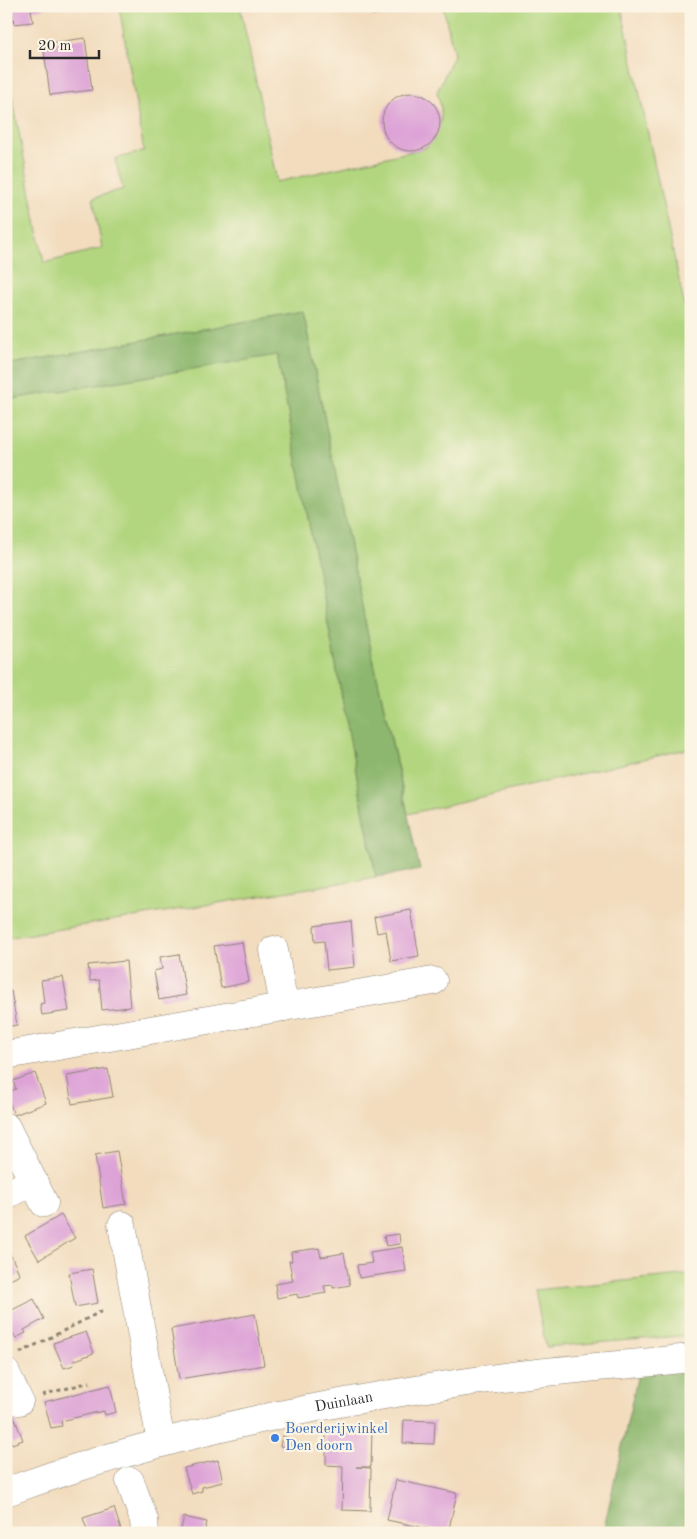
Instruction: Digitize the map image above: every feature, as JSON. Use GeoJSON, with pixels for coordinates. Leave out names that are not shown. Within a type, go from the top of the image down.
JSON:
{"type":"FeatureCollection","features":[{"type":"Feature","properties":{"kind":"street"},"geometry":{"type":"LineString","coordinates":[[274,950],[284,1007]]}},
{"type":"Feature","properties":{"kind":"street"},"geometry":{"type":"LineString","coordinates":[[6,1055],[433,981]]}},
{"type":"Feature","properties":{"kind":"street"},"geometry":{"type":"LineString","coordinates":[[6,1127],[38,1192],[6,1195]]}},
{"type":"Feature","properties":{"kind":"street"},"geometry":{"type":"LineString","coordinates":[[122,1225],[154,1415],[161,1442]]}},
{"type":"Feature","properties":{"kind":"street","name":"Duinlaan"},"geometry":{"type":"LineString","coordinates":[[6,1492],[77,1467],[161,1442],[276,1416],[503,1377],[691,1358]]}},
{"type":"Feature","properties":{"kind":"street"},"geometry":{"type":"LineString","coordinates":[[11,1364],[19,1401]]}},
{"type":"Feature","properties":{"kind":"street"},"geometry":{"type":"LineString","coordinates":[[130,1481],[144,1520],[145,1533]]}},
{"type":"Feature","properties":{"kind":"path"},"geometry":{"type":"LineString","coordinates":[[11,1364],[102,1311]]}},
{"type":"Feature","properties":{"kind":"path"},"geometry":{"type":"LineString","coordinates":[[19,1401],[90,1382]]}},
{"type":"Feature","properties":{"kind":"green space"},"geometry":{"type":"Polygon","coordinates":[[[119,6],[240,6],[277,182],[426,148],[436,134],[441,122],[441,109],[437,92],[454,55],[443,6],[621,6],[691,337],[691,748],[408,814],[368,636],[303,311],[6,365],[6,64],[44,263],[102,248],[93,198],[123,189],[115,159],[144,151],[119,6]]]}},
{"type":"Feature","properties":{"kind":"green space"},"geometry":{"type":"Polygon","coordinates":[[[303,311],[368,636],[420,870],[376,877],[277,355],[6,400],[6,365],[303,311]]]}},
{"type":"Feature","properties":{"kind":"green space"},"geometry":{"type":"Polygon","coordinates":[[[277,354],[376,877],[6,938],[6,400],[277,354]]]}},
{"type":"Feature","properties":{"kind":"green space"},"geometry":{"type":"Polygon","coordinates":[[[691,1274],[691,1335],[546,1347],[535,1290],[691,1274]]]}},
{"type":"Feature","properties":{"kind":"green space"},"geometry":{"type":"Polygon","coordinates":[[[691,1364],[691,1533],[603,1533],[639,1369],[691,1364]]]}},
{"type":"Feature","properties":{"kind":"building"},"geometry":{"type":"Polygon","coordinates":[[[11,6],[44,6],[44,9],[31,10],[33,22],[14,24],[11,6]]]}},
{"type":"Feature","properties":{"kind":"building"},"geometry":{"type":"Polygon","coordinates":[[[371,6],[420,6],[421,9],[372,15],[371,6]]]}},
{"type":"Feature","properties":{"kind":"building"},"geometry":{"type":"Polygon","coordinates":[[[85,38],[92,90],[50,95],[43,44],[85,38]]]}},
{"type":"Feature","properties":{"kind":"building"},"geometry":{"type":"Polygon","coordinates":[[[411,93],[422,95],[435,106],[440,122],[438,133],[427,146],[411,151],[400,149],[387,138],[382,122],[384,111],[395,98],[411,93]]]}},
{"type":"Feature","properties":{"kind":"building"},"geometry":{"type":"Polygon","coordinates":[[[411,910],[419,956],[391,961],[386,931],[377,933],[374,917],[411,910]]]}},
{"type":"Feature","properties":{"kind":"building"},"geometry":{"type":"Polygon","coordinates":[[[351,921],[355,967],[327,970],[324,941],[315,942],[314,926],[351,921]]]}},
{"type":"Feature","properties":{"kind":"building"},"geometry":{"type":"Polygon","coordinates":[[[242,942],[249,982],[221,988],[214,946],[242,942]]]}},
{"type":"Feature","properties":{"kind":"building"},"geometry":{"type":"Polygon","coordinates":[[[179,954],[186,995],[159,1000],[154,971],[162,969],[160,957],[179,954]]]}},
{"type":"Feature","properties":{"kind":"building"},"geometry":{"type":"Polygon","coordinates":[[[126,961],[130,1007],[102,1010],[99,980],[90,981],[88,965],[126,961]]]}},
{"type":"Feature","properties":{"kind":"building"},"geometry":{"type":"Polygon","coordinates":[[[63,977],[69,1011],[42,1015],[40,1004],[44,1003],[41,980],[63,977]]]}},
{"type":"Feature","properties":{"kind":"building"},"geometry":{"type":"Polygon","coordinates":[[[11,991],[17,1025],[6,1027],[6,992],[11,991]]]}},
{"type":"Feature","properties":{"kind":"building"},"geometry":{"type":"Polygon","coordinates":[[[108,1069],[113,1097],[72,1104],[67,1076],[108,1069]]]}},
{"type":"Feature","properties":{"kind":"building"},"geometry":{"type":"Polygon","coordinates":[[[35,1073],[46,1103],[14,1115],[6,1093],[16,1089],[13,1081],[35,1073]]]}},
{"type":"Feature","properties":{"kind":"building"},"geometry":{"type":"Polygon","coordinates":[[[117,1151],[126,1204],[103,1208],[95,1155],[117,1151]]]}},
{"type":"Feature","properties":{"kind":"building"},"geometry":{"type":"Polygon","coordinates":[[[61,1215],[75,1238],[39,1260],[25,1236],[61,1215]]]}},
{"type":"Feature","properties":{"kind":"building"},"geometry":{"type":"Polygon","coordinates":[[[399,1234],[400,1244],[386,1246],[384,1236],[399,1234]]]}},
{"type":"Feature","properties":{"kind":"building"},"geometry":{"type":"Polygon","coordinates":[[[6,1245],[20,1275],[6,1282],[6,1245]]]}},
{"type":"Feature","properties":{"kind":"building"},"geometry":{"type":"Polygon","coordinates":[[[402,1247],[406,1271],[359,1278],[357,1265],[372,1263],[370,1252],[402,1247]]]}},
{"type":"Feature","properties":{"kind":"building"},"geometry":{"type":"Polygon","coordinates":[[[319,1248],[321,1257],[344,1253],[350,1285],[333,1288],[333,1285],[324,1286],[326,1293],[298,1298],[297,1294],[277,1298],[275,1284],[293,1281],[289,1261],[292,1261],[291,1252],[319,1248]]]}},
{"type":"Feature","properties":{"kind":"building"},"geometry":{"type":"Polygon","coordinates":[[[92,1269],[98,1303],[75,1307],[69,1273],[92,1269]]]}},
{"type":"Feature","properties":{"kind":"building"},"geometry":{"type":"Polygon","coordinates":[[[34,1299],[44,1319],[24,1330],[26,1333],[16,1338],[8,1326],[6,1313],[34,1299]]]}},
{"type":"Feature","properties":{"kind":"building"},"geometry":{"type":"Polygon","coordinates":[[[255,1314],[264,1365],[179,1379],[171,1329],[255,1314]]]}},
{"type":"Feature","properties":{"kind":"building"},"geometry":{"type":"Polygon","coordinates":[[[86,1332],[94,1353],[73,1361],[74,1365],[64,1368],[53,1343],[86,1332]]]}},
{"type":"Feature","properties":{"kind":"building"},"geometry":{"type":"Polygon","coordinates":[[[110,1385],[116,1412],[105,1415],[104,1411],[61,1421],[62,1426],[51,1428],[44,1402],[110,1385]]]}},
{"type":"Feature","properties":{"kind":"building"},"geometry":{"type":"Polygon","coordinates":[[[13,1414],[23,1440],[12,1444],[10,1440],[6,1441],[6,1417],[13,1414]]]}},
{"type":"Feature","properties":{"kind":"building"},"geometry":{"type":"Polygon","coordinates":[[[404,1420],[435,1421],[434,1444],[403,1443],[404,1420]]]}},
{"type":"Feature","properties":{"kind":"building"},"geometry":{"type":"Polygon","coordinates":[[[326,1428],[372,1429],[371,1467],[356,1467],[371,1468],[370,1511],[342,1510],[343,1466],[326,1465],[326,1428]]]}},
{"type":"Feature","properties":{"kind":"building"},"geometry":{"type":"Polygon","coordinates":[[[282,1436],[290,1438],[288,1448],[280,1446],[282,1436]]]}},
{"type":"Feature","properties":{"kind":"building"},"geometry":{"type":"Polygon","coordinates":[[[218,1460],[223,1482],[202,1487],[202,1491],[192,1494],[184,1468],[218,1460]]]}},
{"type":"Feature","properties":{"kind":"building"},"geometry":{"type":"Polygon","coordinates":[[[396,1480],[457,1493],[448,1533],[387,1520],[396,1480]]]}},
{"type":"Feature","properties":{"kind":"building"},"geometry":{"type":"Polygon","coordinates":[[[114,1508],[121,1530],[113,1533],[88,1533],[83,1518],[114,1508]]]}},
{"type":"Feature","properties":{"kind":"building"},"geometry":{"type":"Polygon","coordinates":[[[184,1517],[207,1522],[204,1533],[180,1533],[184,1517]]]}},
{"type":"Feature","properties":{"kind":"building"},"geometry":{"type":"Polygon","coordinates":[[[405,1527],[428,1532],[428,1533],[404,1533],[405,1527]]]}},
{"type":"Feature","properties":{"kind":"place","name":"Boerderijwinkel Den doorn"},"geometry":{"type":"Point","coordinates":[275,1438]}}]}
